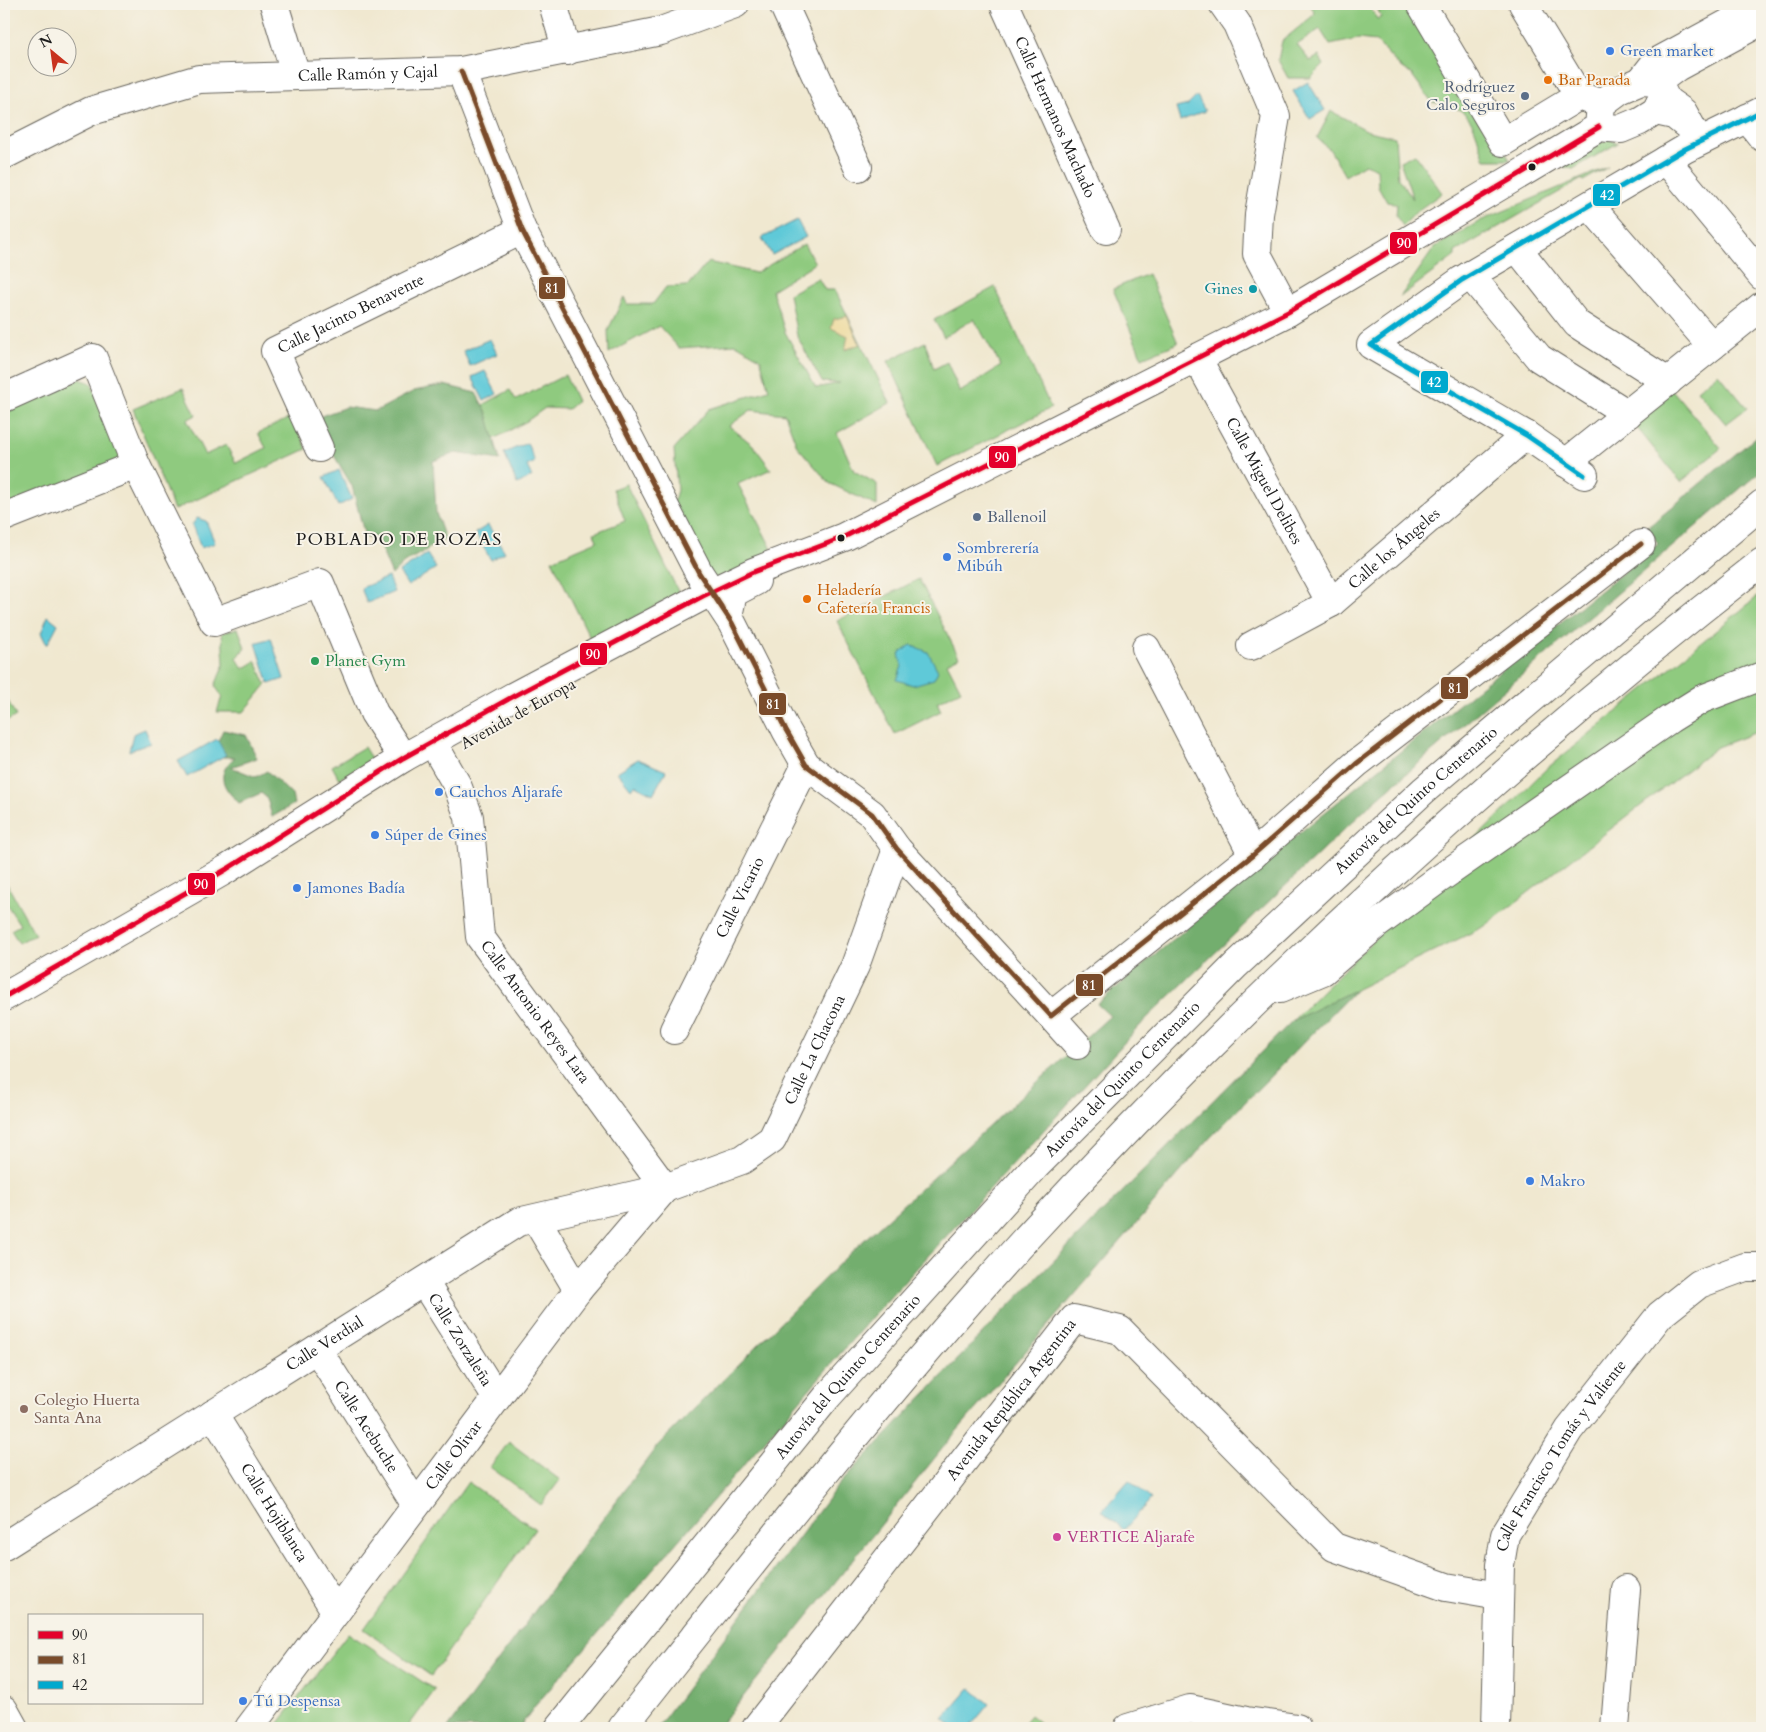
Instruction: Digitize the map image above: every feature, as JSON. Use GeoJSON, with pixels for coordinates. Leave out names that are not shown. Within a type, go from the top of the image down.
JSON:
{"type":"FeatureCollection","features":[{"type":"Feature","properties":{"kind":"main road"},"geometry":{"type":"LineString","coordinates":[[274,4],[296,76]]}},
{"type":"Feature","properties":{"kind":"main road"},"geometry":{"type":"LineString","coordinates":[[553,4],[567,51]]}},
{"type":"Feature","properties":{"kind":"main road","name":"Calle Ramón y Cajal"},"geometry":{"type":"LineString","coordinates":[[5,151],[90,111],[199,79],[461,71],[661,31],[735,4]]}},
{"type":"Feature","properties":{"kind":"main road"},"geometry":{"type":"LineString","coordinates":[[783,4],[858,167]]}},
{"type":"Feature","properties":{"kind":"main road","name":"Calle Hermanos Machado"},"geometry":{"type":"LineString","coordinates":[[1004,4],[1106,230]]}},
{"type":"Feature","properties":{"kind":"main road"},"geometry":{"type":"LineString","coordinates":[[1223,4],[1237,24],[1276,116],[1259,214],[1257,254],[1288,312]]}},
{"type":"Feature","properties":{"kind":"main road"},"geometry":{"type":"LineString","coordinates":[[1421,4],[1503,142],[1593,109],[1620,90],[1656,89],[1762,42]]}},
{"type":"Feature","properties":{"kind":"main road"},"geometry":{"type":"LineString","coordinates":[[1523,4],[1593,109],[1622,129],[1677,67],[1762,21]]}},
{"type":"Feature","properties":{"kind":"main road"},"geometry":{"type":"LineString","coordinates":[[1656,89],[1762,5]]}},
{"type":"Feature","properties":{"kind":"main road"},"geometry":{"type":"LineString","coordinates":[[461,71],[522,230],[716,599],[806,765],[872,814],[897,849],[1077,1045]]}},
{"type":"Feature","properties":{"kind":"main road"},"geometry":{"type":"LineString","coordinates":[[1656,89],[1674,115],[1696,136]]}},
{"type":"Feature","properties":{"kind":"main road","name":"Avenida de Europa"},"geometry":{"type":"LineString","coordinates":[[4,997],[275,841],[403,758],[482,714],[716,599],[757,570],[838,540],[1288,312],[1402,244],[1593,109]]}},
{"type":"Feature","properties":{"kind":"main road"},"geometry":{"type":"LineString","coordinates":[[1757,122],[1696,136],[1666,160],[1470,275],[1371,345],[1526,435],[1575,469],[1628,414],[1762,306]]}},
{"type":"Feature","properties":{"kind":"main road"},"geometry":{"type":"LineString","coordinates":[[1666,160],[1762,276]]}},
{"type":"Feature","properties":{"kind":"main road"},"geometry":{"type":"LineString","coordinates":[[1590,206],[1712,346]]}},
{"type":"Feature","properties":{"kind":"main road","name":"Calle Jacinto Benavente"},"geometry":{"type":"LineString","coordinates":[[319,448],[275,351],[522,230]]}},
{"type":"Feature","properties":{"kind":"main road"},"geometry":{"type":"LineString","coordinates":[[1517,248],[1577,324],[1668,382]]}},
{"type":"Feature","properties":{"kind":"main road"},"geometry":{"type":"LineString","coordinates":[[1470,275],[1539,358],[1628,414]]}},
{"type":"Feature","properties":{"kind":"main road"},"geometry":{"type":"LineString","coordinates":[[4,398],[93,358],[136,465],[214,622],[320,583],[374,713],[403,758]]}},
{"type":"Feature","properties":{"kind":"main road","name":"Calle Miguel Delibes"},"geometry":{"type":"LineString","coordinates":[[1197,358],[1331,603]]}},
{"type":"Feature","properties":{"kind":"main road","name":"Calle los Ángeles"},"geometry":{"type":"LineString","coordinates":[[1251,646],[1331,603],[1526,435]]}},
{"type":"Feature","properties":{"kind":"main road"},"geometry":{"type":"LineString","coordinates":[[4,517],[136,465]]}},
{"type":"Feature","properties":{"kind":"main road","name":"Autovía del Quinto Centenario"},"geometry":{"type":"LineString","coordinates":[[559,1728],[827,1397],[1042,1160],[1236,965],[1423,791],[1762,504]]}},
{"type":"Feature","properties":{"kind":"main road","name":"Avenida de Europa"},"geometry":{"type":"LineString","coordinates":[[275,841],[330,816],[441,758],[567,686],[583,669],[701,606],[796,569],[838,540]]}},
{"type":"Feature","properties":{"kind":"main road"},"geometry":{"type":"LineString","coordinates":[[1051,1016],[1253,855],[1356,764],[1641,544]]}},
{"type":"Feature","properties":{"kind":"main road"},"geometry":{"type":"LineString","coordinates":[[622,1728],[857,1432],[926,1352],[1019,1246],[1260,998],[1482,791],[1762,562]]}},
{"type":"Feature","properties":{"kind":"main road"},"geometry":{"type":"LineString","coordinates":[[1146,648],[1253,855]]}},
{"type":"Feature","properties":{"kind":"main road"},"geometry":{"type":"LineString","coordinates":[[1260,998],[1323,971],[1376,925],[1439,879],[1702,699],[1762,676]]}},
{"type":"Feature","properties":{"kind":"main road"},"geometry":{"type":"LineString","coordinates":[[441,758],[443,746],[472,729],[482,714]]}},
{"type":"Feature","properties":{"kind":"main road","name":"Calle Antonio Reyes Lara"},"geometry":{"type":"LineString","coordinates":[[441,758],[457,786],[469,817],[480,937],[665,1188]]}},
{"type":"Feature","properties":{"kind":"main road","name":"Calle Vicario"},"geometry":{"type":"LineString","coordinates":[[674,1030],[806,765]]}},
{"type":"Feature","properties":{"kind":"main road","name":"Calle La Chacona"},"geometry":{"type":"LineString","coordinates":[[665,1188],[742,1160],[772,1140],[855,966],[897,849]]}},
{"type":"Feature","properties":{"kind":"main road","name":"Calle Verdial"},"geometry":{"type":"LineString","coordinates":[[4,1546],[518,1222],[665,1188]]}},
{"type":"Feature","properties":{"kind":"main road","name":"Calle Olivar"},"geometry":{"type":"LineString","coordinates":[[249,1728],[578,1290],[665,1188]]}},
{"type":"Feature","properties":{"kind":"main road"},"geometry":{"type":"LineString","coordinates":[[536,1219],[578,1290]]}},
{"type":"Feature","properties":{"kind":"main road","name":"Calle Francisco Tomás y Valiente"},"geometry":{"type":"LineString","coordinates":[[1496,1728],[1500,1565],[1505,1535],[1569,1430],[1660,1315],[1699,1284],[1745,1267],[1762,1267]]}},
{"type":"Feature","properties":{"kind":"main road","name":"Calle Zorzaleña"},"geometry":{"type":"LineString","coordinates":[[424,1282],[496,1397]]}},
{"type":"Feature","properties":{"kind":"main road","name":"Avenida República Argentina"},"geometry":{"type":"LineString","coordinates":[[756,1728],[1074,1319],[1120,1330],[1334,1546],[1446,1587],[1499,1596]]}},
{"type":"Feature","properties":{"kind":"main road","name":"Calle Acebuche"},"geometry":{"type":"LineString","coordinates":[[317,1349],[416,1505]]}},
{"type":"Feature","properties":{"kind":"main road","name":"Calle Hojiblanca"},"geometry":{"type":"LineString","coordinates":[[213,1414],[336,1612]]}},
{"type":"Feature","properties":{"kind":"main road"},"geometry":{"type":"LineString","coordinates":[[1614,1728],[1626,1589]]}},
{"type":"Feature","properties":{"kind":"main road"},"geometry":{"type":"LineString","coordinates":[[1128,1728],[1190,1709],[1246,1721],[1294,1728]]}},
{"type":"Feature","properties":{"kind":"main road"},"geometry":{"type":"LineString","coordinates":[[4,1710],[14,1728]]}},
{"type":"Feature","properties":{"kind":"green space"},"geometry":{"type":"Polygon","coordinates":[[[1310,4],[1368,4],[1377,19],[1381,17],[1375,4],[1416,4],[1510,160],[1485,160],[1470,119],[1457,108],[1432,102],[1412,75],[1399,66],[1376,41],[1358,39],[1330,45],[1320,29],[1297,45],[1310,61],[1319,56],[1324,65],[1311,78],[1288,78],[1278,60],[1282,41],[1315,14],[1310,4]]]}},
{"type":"Feature","properties":{"kind":"green space"},"geometry":{"type":"Polygon","coordinates":[[[1331,111],[1368,131],[1395,137],[1398,178],[1413,199],[1400,161],[1415,154],[1442,193],[1417,211],[1403,226],[1396,216],[1397,204],[1387,202],[1378,186],[1377,169],[1365,164],[1345,176],[1330,150],[1317,138],[1331,111]]]}},
{"type":"Feature","properties":{"kind":"green space"},"geometry":{"type":"Polygon","coordinates":[[[1610,139],[1618,143],[1573,169],[1564,167],[1560,163],[1594,144],[1610,139]]]}},
{"type":"Feature","properties":{"kind":"green space"},"geometry":{"type":"Polygon","coordinates":[[[1608,167],[1583,181],[1582,179],[1455,252],[1455,256],[1400,297],[1435,247],[1480,221],[1608,167]]]}},
{"type":"Feature","properties":{"kind":"green space"},"geometry":{"type":"Polygon","coordinates":[[[804,244],[815,263],[772,290],[785,332],[816,388],[840,383],[822,382],[797,336],[789,294],[818,278],[825,290],[835,290],[890,403],[837,433],[854,471],[877,484],[877,506],[829,483],[797,446],[785,414],[751,410],[729,426],[753,445],[771,469],[738,484],[772,549],[742,571],[714,578],[667,525],[677,490],[674,449],[709,409],[769,390],[760,358],[736,344],[679,348],[659,326],[609,353],[608,330],[624,297],[627,304],[653,304],[666,287],[688,286],[708,262],[756,273],[804,244]]]}},
{"type":"Feature","properties":{"kind":"green space"},"geometry":{"type":"Polygon","coordinates":[[[1148,274],[1178,343],[1142,358],[1113,289],[1148,274]]]}},
{"type":"Feature","properties":{"kind":"green space"},"geometry":{"type":"Polygon","coordinates":[[[995,287],[1051,408],[937,466],[888,361],[925,342],[934,369],[947,362],[960,392],[1001,366],[974,319],[944,337],[934,320],[995,287]]]}},
{"type":"Feature","properties":{"kind":"green space"},"geometry":{"type":"Polygon","coordinates":[[[1718,373],[1747,408],[1726,424],[1697,390],[1718,373]]]}},
{"type":"Feature","properties":{"kind":"green space"},"geometry":{"type":"Polygon","coordinates":[[[565,375],[577,401],[568,409],[545,408],[527,421],[494,439],[483,405],[510,390],[516,400],[565,375]]]}},
{"type":"Feature","properties":{"kind":"green space"},"geometry":{"type":"Polygon","coordinates":[[[80,379],[91,383],[124,460],[4,507],[4,413],[80,379]]]}},
{"type":"Feature","properties":{"kind":"green space"},"geometry":{"type":"Polygon","coordinates":[[[444,385],[476,393],[487,413],[500,460],[456,453],[433,461],[436,513],[445,539],[404,563],[392,575],[376,537],[365,537],[352,486],[319,430],[321,416],[346,407],[376,411],[414,391],[444,385]]]}},
{"type":"Feature","properties":{"kind":"green space"},"geometry":{"type":"Polygon","coordinates":[[[1668,385],[1721,448],[1681,482],[1629,418],[1668,385]]]}},
{"type":"Feature","properties":{"kind":"green space"},"geometry":{"type":"Polygon","coordinates":[[[183,388],[196,415],[187,420],[205,455],[226,445],[236,463],[266,448],[258,433],[292,417],[307,449],[174,510],[133,409],[183,388]]]}},
{"type":"Feature","properties":{"kind":"green space"},"geometry":{"type":"Polygon","coordinates":[[[1762,432],[1762,470],[1371,804],[1147,1018],[872,1317],[535,1706],[519,1728],[448,1728],[657,1446],[852,1251],[1110,1016],[1097,1004],[1303,830],[1658,544],[1648,527],[1762,432]]]}},
{"type":"Feature","properties":{"kind":"green space"},"geometry":{"type":"Polygon","coordinates":[[[626,484],[679,593],[591,640],[552,560],[597,541],[594,533],[625,521],[613,489],[626,484]]]}},
{"type":"Feature","properties":{"kind":"green space"},"geometry":{"type":"Polygon","coordinates":[[[919,579],[959,657],[947,663],[961,690],[937,702],[941,711],[895,734],[837,621],[919,579]]]}},
{"type":"Feature","properties":{"kind":"green space"},"geometry":{"type":"Polygon","coordinates":[[[1762,593],[1762,730],[1717,747],[1485,926],[1292,1021],[1545,770],[1762,593]]]}},
{"type":"Feature","properties":{"kind":"green space"},"geometry":{"type":"Polygon","coordinates":[[[238,628],[245,648],[237,658],[243,669],[256,661],[266,685],[244,712],[217,712],[222,696],[215,686],[224,664],[222,633],[238,628]]]}},
{"type":"Feature","properties":{"kind":"green space"},"geometry":{"type":"Polygon","coordinates":[[[8,701],[16,716],[4,723],[4,703],[8,701]]]}},
{"type":"Feature","properties":{"kind":"green space"},"geometry":{"type":"Polygon","coordinates":[[[223,730],[246,735],[257,758],[231,767],[256,777],[267,771],[292,795],[294,804],[272,817],[267,798],[261,793],[239,803],[233,797],[225,786],[223,775],[229,763],[235,757],[223,757],[218,741],[223,730]]]}},
{"type":"Feature","properties":{"kind":"green space"},"geometry":{"type":"Polygon","coordinates":[[[364,747],[372,760],[339,779],[332,766],[364,747]]]}},
{"type":"Feature","properties":{"kind":"green space"},"geometry":{"type":"Polygon","coordinates":[[[4,879],[35,934],[19,943],[11,930],[20,925],[4,900],[4,879]]]}},
{"type":"Feature","properties":{"kind":"green space"},"geometry":{"type":"Polygon","coordinates":[[[1356,989],[1209,1139],[950,1439],[718,1728],[657,1728],[836,1488],[1001,1314],[1292,1021],[1356,989]]]}},
{"type":"Feature","properties":{"kind":"green space"},"geometry":{"type":"Polygon","coordinates":[[[509,1442],[560,1480],[541,1505],[490,1467],[509,1442]]]}},
{"type":"Feature","properties":{"kind":"green space"},"geometry":{"type":"Polygon","coordinates":[[[468,1482],[535,1529],[431,1676],[364,1629],[468,1482]]]}},
{"type":"Feature","properties":{"kind":"green space"},"geometry":{"type":"Polygon","coordinates":[[[348,1633],[435,1690],[407,1728],[275,1728],[348,1633]]]}},
{"type":"Feature","properties":{"kind":"green space"},"geometry":{"type":"Polygon","coordinates":[[[1030,1715],[1046,1728],[1019,1728],[1030,1715]]]}},
{"type":"Feature","properties":{"kind":"sand"},"geometry":{"type":"Polygon","coordinates":[[[847,316],[860,344],[845,350],[848,336],[831,328],[834,319],[847,316]]]}},
{"type":"Feature","properties":{"kind":"water"},"geometry":{"type":"Polygon","coordinates":[[[1308,82],[1325,110],[1310,119],[1293,91],[1308,82]]]}},
{"type":"Feature","properties":{"kind":"water"},"geometry":{"type":"Polygon","coordinates":[[[1197,96],[1205,111],[1180,121],[1176,108],[1188,105],[1197,96]]]}},
{"type":"Feature","properties":{"kind":"water"},"geometry":{"type":"Polygon","coordinates":[[[797,220],[806,237],[772,255],[762,238],[797,220]]]}},
{"type":"Feature","properties":{"kind":"water"},"geometry":{"type":"Polygon","coordinates":[[[490,339],[497,354],[470,366],[463,351],[490,339]]]}},
{"type":"Feature","properties":{"kind":"water"},"geometry":{"type":"Polygon","coordinates":[[[485,371],[497,394],[484,401],[472,377],[485,371]]]}},
{"type":"Feature","properties":{"kind":"water"},"geometry":{"type":"Polygon","coordinates":[[[527,443],[535,462],[527,466],[532,477],[517,484],[504,453],[527,443]]]}},
{"type":"Feature","properties":{"kind":"water"},"geometry":{"type":"Polygon","coordinates":[[[339,470],[352,499],[338,506],[324,477],[339,470]]]}},
{"type":"Feature","properties":{"kind":"water"},"geometry":{"type":"Polygon","coordinates":[[[197,518],[206,521],[215,543],[201,548],[192,525],[197,518]]]}},
{"type":"Feature","properties":{"kind":"water"},"geometry":{"type":"Polygon","coordinates":[[[488,525],[505,552],[491,560],[475,533],[488,525]]]}},
{"type":"Feature","properties":{"kind":"water"},"geometry":{"type":"Polygon","coordinates":[[[427,554],[436,568],[408,586],[399,572],[427,554]]]}},
{"type":"Feature","properties":{"kind":"water"},"geometry":{"type":"Polygon","coordinates":[[[388,577],[394,592],[367,603],[361,588],[388,577]]]}},
{"type":"Feature","properties":{"kind":"water"},"geometry":{"type":"Polygon","coordinates":[[[48,616],[58,624],[47,645],[41,633],[48,616]]]}},
{"type":"Feature","properties":{"kind":"water"},"geometry":{"type":"Polygon","coordinates":[[[271,638],[284,679],[269,684],[256,643],[271,638]]]}},
{"type":"Feature","properties":{"kind":"water"},"geometry":{"type":"Polygon","coordinates":[[[911,645],[928,652],[938,671],[934,679],[913,685],[897,680],[902,666],[899,654],[911,645]]]}},
{"type":"Feature","properties":{"kind":"water"},"geometry":{"type":"Polygon","coordinates":[[[145,729],[151,743],[129,751],[133,734],[145,729]]]}},
{"type":"Feature","properties":{"kind":"water"},"geometry":{"type":"Polygon","coordinates":[[[217,739],[226,755],[187,777],[178,761],[217,739]]]}},
{"type":"Feature","properties":{"kind":"water"},"geometry":{"type":"Polygon","coordinates":[[[638,759],[666,771],[653,794],[635,785],[631,789],[617,772],[638,759]]]}},
{"type":"Feature","properties":{"kind":"water"},"geometry":{"type":"Polygon","coordinates":[[[1129,1480],[1151,1499],[1124,1530],[1102,1511],[1129,1480]]]}},
{"type":"Feature","properties":{"kind":"water"},"geometry":{"type":"Polygon","coordinates":[[[970,1688],[989,1704],[969,1728],[954,1728],[943,1719],[970,1688]]]}},
{"type":"Feature","properties":{"kind":"transit line","name":"81"},"geometry":{"type":"LineString","coordinates":[[461,71],[522,230],[699,573],[732,623],[786,730],[806,765],[872,814],[897,849],[1051,1016],[1253,855],[1356,764],[1641,544]]}},
{"type":"Feature","properties":{"kind":"transit line","name":"42"},"geometry":{"type":"LineString","coordinates":[[1584,475],[1526,435],[1371,345],[1462,280],[1685,149],[1762,111]]}},
{"type":"Feature","properties":{"kind":"transit line","name":"90"},"geometry":{"type":"LineString","coordinates":[[4,997],[227,869],[403,758],[514,696],[703,596],[753,572],[844,537],[1288,312],[1599,127]]}},
{"type":"Feature","properties":{"kind":"place","name":"Green market"},"geometry":{"type":"Point","coordinates":[1610,51]}},
{"type":"Feature","properties":{"kind":"place","name":"Bar Parada"},"geometry":{"type":"Point","coordinates":[1548,80]}},
{"type":"Feature","properties":{"kind":"place","name":"Rodríguez Calo Seguros"},"geometry":{"type":"Point","coordinates":[1525,96]}},
{"type":"Feature","properties":{"kind":"place","name":"Gines"},"geometry":{"type":"Point","coordinates":[1253,289]}},
{"type":"Feature","properties":{"kind":"place","name":"Ballenoil"},"geometry":{"type":"Point","coordinates":[977,517]}},
{"type":"Feature","properties":{"kind":"place","name":"Sombrerería Mibúh"},"geometry":{"type":"Point","coordinates":[947,557]}},
{"type":"Feature","properties":{"kind":"place","name":"Heladería Cafetería Francis"},"geometry":{"type":"Point","coordinates":[807,599]}},
{"type":"Feature","properties":{"kind":"place","name":"Planet Gym"},"geometry":{"type":"Point","coordinates":[315,661]}},
{"type":"Feature","properties":{"kind":"place","name":"Cauchos Aljarafe"},"geometry":{"type":"Point","coordinates":[439,792]}},
{"type":"Feature","properties":{"kind":"place","name":"Súper de Gines"},"geometry":{"type":"Point","coordinates":[375,835]}},
{"type":"Feature","properties":{"kind":"place","name":"Jamones Badía"},"geometry":{"type":"Point","coordinates":[297,888]}},
{"type":"Feature","properties":{"kind":"place","name":"Makro"},"geometry":{"type":"Point","coordinates":[1530,1181]}},
{"type":"Feature","properties":{"kind":"place","name":"Colegio Huerta Santa Ana"},"geometry":{"type":"Point","coordinates":[24,1409]}},
{"type":"Feature","properties":{"kind":"place","name":"VERTICE Aljarafe"},"geometry":{"type":"Point","coordinates":[1057,1537]}},
{"type":"Feature","properties":{"kind":"place","name":"Tú Despensa"},"geometry":{"type":"Point","coordinates":[243,1701]}},
{"type":"Feature","properties":{"kind":"district","name":"POBLADO DE ROZAS"},"geometry":{"type":"Point","coordinates":[399,539]}}]}
